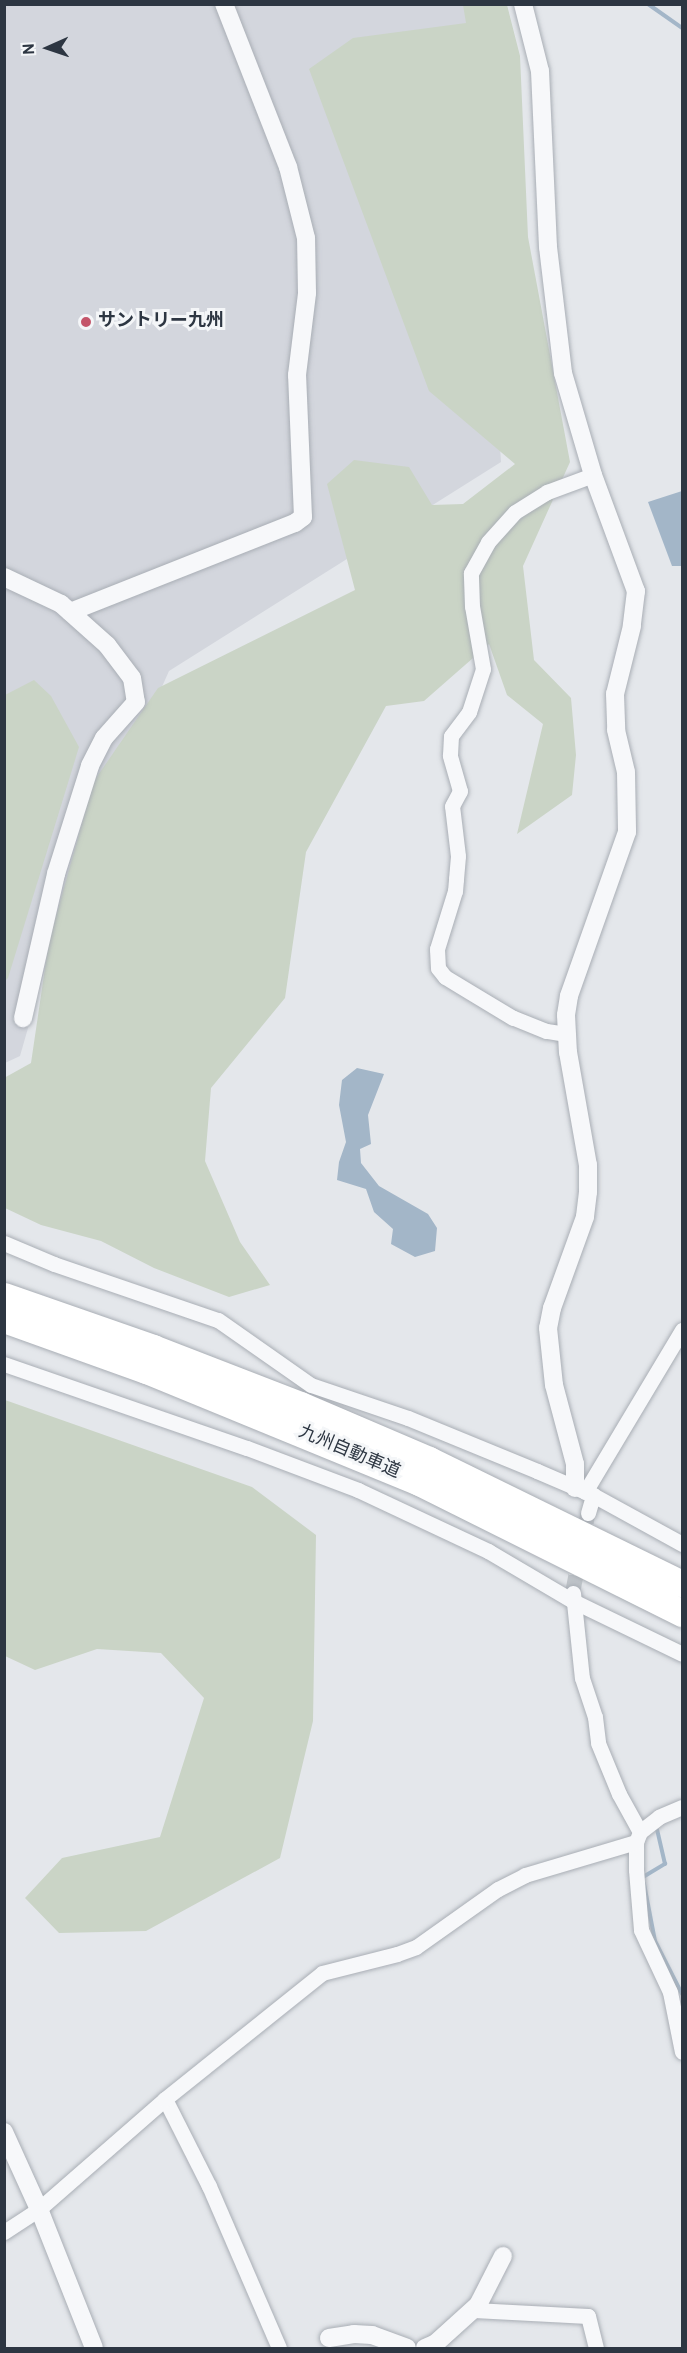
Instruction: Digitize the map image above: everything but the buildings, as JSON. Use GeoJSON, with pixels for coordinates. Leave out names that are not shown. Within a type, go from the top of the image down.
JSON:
{"type":"FeatureCollection","features":[{"type":"Feature","properties":{"kind":"highway","name":"九州自動車道"},"geometry":{"type":"LineString","coordinates":[[4,1296],[153,1348],[300,1405],[429,1460],[682,1584]]}},
{"type":"Feature","properties":{"kind":"highway","name":"九州自動車道"},"geometry":{"type":"LineString","coordinates":[[4,1319],[146,1370],[419,1482],[682,1612]]}},
{"type":"Feature","properties":{"kind":"street"},"geometry":{"type":"LineString","coordinates":[[70,612],[295,523],[303,517],[297,375],[307,293],[306,238],[288,167],[224,4]]}},
{"type":"Feature","properties":{"kind":"street"},"geometry":{"type":"LineString","coordinates":[[523,4],[540,71],[548,247],[563,373],[593,475],[636,591],[632,626],[615,694],[616,730],[626,772],[629,813],[622,850],[569,996],[566,1034],[588,1165],[588,1192],[585,1217],[552,1308],[548,1328],[554,1385],[575,1464],[585,1492],[588,1513]]}},
{"type":"Feature","properties":{"kind":"street"},"geometry":{"type":"LineString","coordinates":[[566,1034],[546,1031],[513,1018],[445,976],[438,968],[437,950],[455,891],[458,856],[452,806],[460,791],[450,755],[451,736],[469,712],[483,669],[472,606],[471,573],[488,542],[514,512],[547,492],[593,475]]}},
{"type":"Feature","properties":{"kind":"street"},"geometry":{"type":"LineString","coordinates":[[4,577],[61,604],[107,645],[132,678],[136,702],[104,738],[90,766],[56,874],[23,1018]]}},
{"type":"Feature","properties":{"kind":"street"},"geometry":{"type":"LineString","coordinates":[[4,1243],[54,1264],[218,1320],[311,1385],[408,1418],[585,1492],[682,1544]]}},
{"type":"Feature","properties":{"kind":"street"},"geometry":{"type":"LineString","coordinates":[[585,1492],[682,1330]]}},
{"type":"Feature","properties":{"kind":"street"},"geometry":{"type":"LineString","coordinates":[[4,1364],[358,1490],[488,1551],[682,1654]]}},
{"type":"Feature","properties":{"kind":"street"},"geometry":{"type":"LineString","coordinates":[[573,1595],[582,1677],[596,1717],[598,1743],[638,1837],[637,1906],[641,1930],[670,1992],[682,2052]]}},
{"type":"Feature","properties":{"kind":"street"},"geometry":{"type":"LineString","coordinates":[[4,2232],[39,2210],[165,2099],[322,1973],[416,1947],[498,1889],[525,1875],[638,1837],[659,1817],[682,1807]]}},
{"type":"Feature","properties":{"kind":"street"},"geometry":{"type":"LineString","coordinates":[[165,2099],[209,2186],[279,2349]]}},
{"type":"Feature","properties":{"kind":"street"},"geometry":{"type":"LineString","coordinates":[[4,2132],[39,2210],[94,2349]]}},
{"type":"Feature","properties":{"kind":"street"},"geometry":{"type":"LineString","coordinates":[[474,2310],[502,2256]]}},
{"type":"Feature","properties":{"kind":"street"},"geometry":{"type":"LineString","coordinates":[[425,2349],[436,2343],[467,2312],[474,2310],[588,2316],[596,2349]]}},
{"type":"Feature","properties":{"kind":"street"},"geometry":{"type":"LineString","coordinates":[[329,2338],[354,2334],[372,2335],[407,2349]]}},
{"type":"Feature","properties":{"kind":"shaded area"},"geometry":{"type":"Polygon","coordinates":[[[4,5],[472,5],[501,462],[169,671],[61,913],[20,1056],[5,1063],[4,5]]]}},
{"type":"Feature","properties":{"kind":"green space"},"geometry":{"type":"Polygon","coordinates":[[[463,5],[507,5],[520,56],[528,237],[570,462],[523,566],[534,660],[571,698],[576,755],[572,795],[517,834],[543,724],[507,695],[489,644],[424,701],[386,706],[306,852],[285,998],[211,1088],[205,1161],[240,1242],[270,1285],[229,1297],[154,1268],[101,1241],[41,1225],[5,1208],[4,1078],[31,1063],[49,941],[94,781],[158,688],[355,590],[327,484],[354,460],[409,467],[432,505],[463,504],[515,464],[429,391],[309,69],[353,38],[466,23],[463,5]]]}},
{"type":"Feature","properties":{"kind":"green space"},"geometry":{"type":"Polygon","coordinates":[[[34,680],[51,696],[79,747],[8,978],[5,981],[5,695],[34,680]]]}},
{"type":"Feature","properties":{"kind":"green space"},"geometry":{"type":"Polygon","coordinates":[[[5,1400],[252,1487],[316,1535],[313,1721],[280,1858],[146,1931],[59,1933],[25,1898],[62,1858],[160,1837],[204,1698],[161,1653],[97,1649],[35,1670],[5,1656],[5,1400]]]}},
{"type":"Feature","properties":{"kind":"water"},"geometry":{"type":"Polygon","coordinates":[[[682,491],[682,566],[672,566],[648,502],[682,491]]]}},
{"type":"Feature","properties":{"kind":"water"},"geometry":{"type":"Polygon","coordinates":[[[357,1068],[384,1074],[368,1115],[371,1144],[360,1149],[361,1163],[379,1186],[428,1214],[437,1228],[435,1251],[415,1257],[391,1244],[393,1229],[374,1212],[366,1189],[337,1180],[339,1162],[346,1142],[339,1105],[342,1080],[357,1068]]]}},
{"type":"Feature","properties":{"kind":"waterway"},"geometry":{"type":"LineString","coordinates":[[648,4],[682,28]]}},
{"type":"Feature","properties":{"kind":"waterway"},"geometry":{"type":"LineString","coordinates":[[643,1877],[665,1864],[657,1830]]}},
{"type":"Feature","properties":{"kind":"waterway"},"geometry":{"type":"LineString","coordinates":[[644,1884],[655,1941],[682,1994]]}},
{"type":"Feature","properties":{"kind":"tunnel"},"geometry":{"type":"LineString","coordinates":[[573,1590],[588,1513]]}},
{"type":"Feature","properties":{"kind":"place","name":"サントリー九州"},"geometry":{"type":"Point","coordinates":[86,322]}}]}
